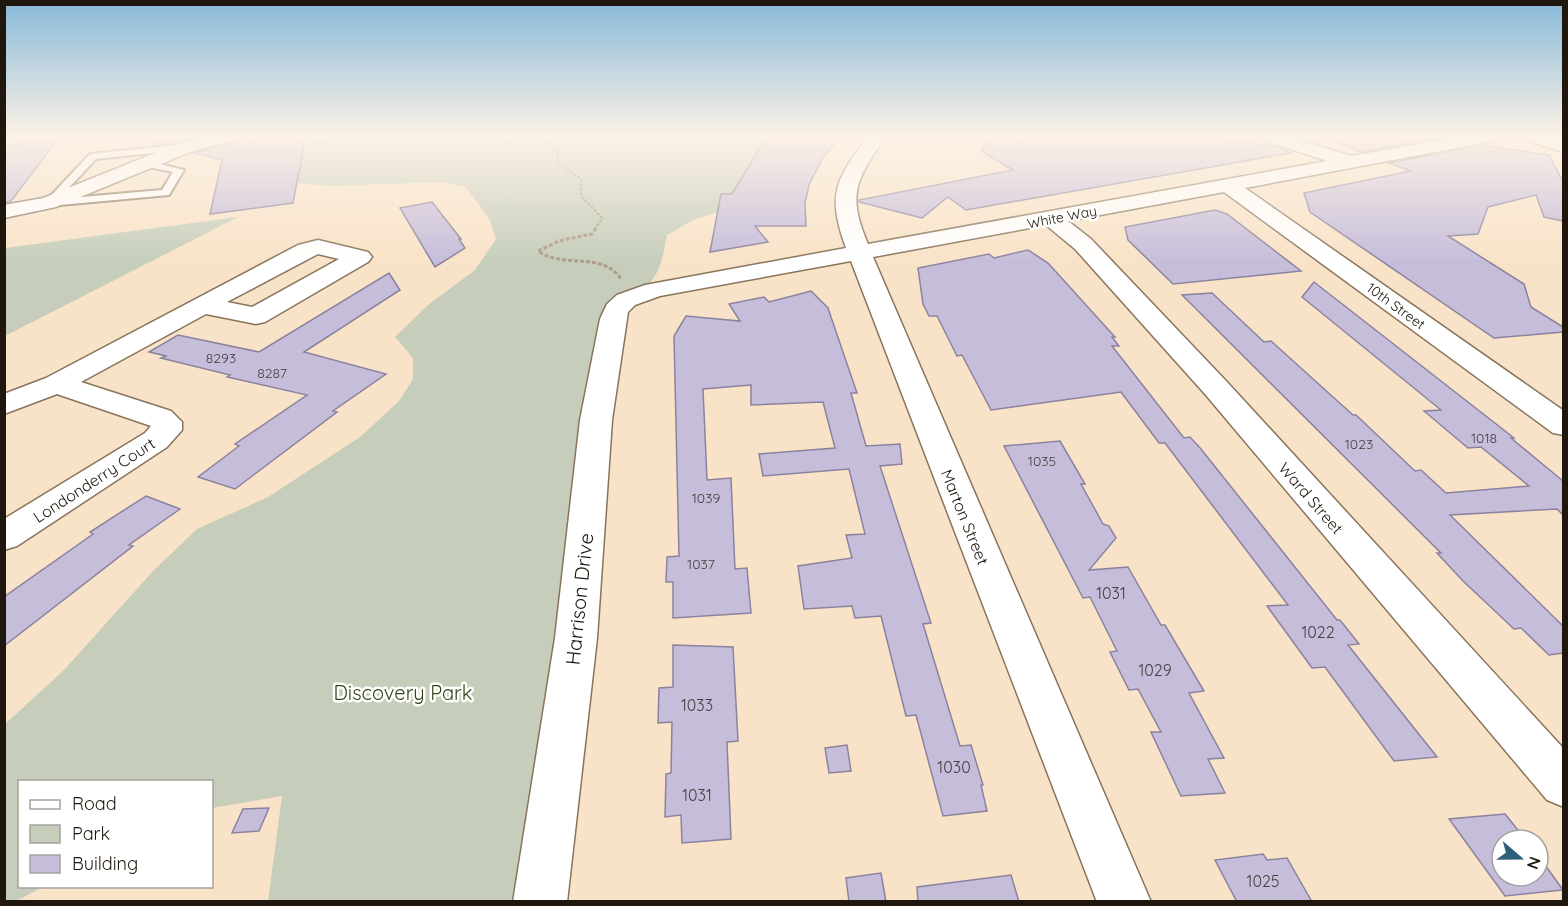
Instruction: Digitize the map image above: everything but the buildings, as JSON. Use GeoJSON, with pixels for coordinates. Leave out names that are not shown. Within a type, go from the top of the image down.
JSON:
{"type":"FeatureCollection","features":[{"type":"Feature","properties":{"kind":"street"},"geometry":{"type":"LineString","coordinates":[[4,212],[49,203],[114,177]]}},
{"type":"Feature","properties":{"kind":"street","name":"Marton Street"},"geometry":{"type":"LineString","coordinates":[[850,177],[845,187],[846,218],[959,502],[1124,902]]}},
{"type":"Feature","properties":{"kind":"street","name":"White Way"},"geometry":{"type":"LineString","coordinates":[[626,300],[654,291],[1271,177]]}},
{"type":"Feature","properties":{"kind":"street","name":"10th Street"},"geometry":{"type":"LineString","coordinates":[[1228,185],[1563,426]]}},
{"type":"Feature","properties":{"kind":"street","name":"Ward Street"},"geometry":{"type":"LineString","coordinates":[[1052,219],[1083,243],[1216,388],[1563,784]]}},
{"type":"Feature","properties":{"kind":"street"},"geometry":{"type":"LineString","coordinates":[[4,405],[56,384],[306,250],[318,247],[360,257],[256,316],[202,306]]}},
{"type":"Feature","properties":{"kind":"street","name":"Harrison Drive"},"geometry":{"type":"LineString","coordinates":[[540,902],[576,638],[596,420],[613,320],[616,310],[626,300]]}},
{"type":"Feature","properties":{"kind":"street","name":"Londonderry Court"},"geometry":{"type":"LineString","coordinates":[[4,537],[156,440],[165,433],[168,427],[166,422],[160,418],[56,384]]}},
{"type":"Feature","properties":{"kind":"lane"},"geometry":{"type":"LineString","coordinates":[[49,203],[73,177]]}},
{"type":"Feature","properties":{"kind":"lane"},"geometry":{"type":"LineString","coordinates":[[49,203],[165,193],[175,177]]}},
{"type":"Feature","properties":{"kind":"path"},"geometry":{"type":"LineString","coordinates":[[578,177],[581,179],[578,188],[580,196],[602,218],[592,234],[564,238],[538,251],[544,258],[557,262],[599,262],[612,268],[620,274],[626,300]]}},
{"type":"Feature","properties":{"kind":"green space","name":"Discovery Park"},"geometry":{"type":"Polygon","coordinates":[[[294,177],[761,177],[748,202],[693,220],[667,235],[663,257],[656,274],[645,288],[626,300],[538,901],[268,901],[282,796],[213,808],[213,780],[18,780],[18,888],[41,888],[16,901],[5,902],[5,724],[63,671],[153,571],[197,529],[268,497],[360,437],[399,401],[413,379],[413,358],[395,337],[428,305],[475,270],[496,239],[490,220],[466,187],[443,182],[330,186],[299,183],[294,177]]]}},
{"type":"Feature","properties":{"kind":"green space"},"geometry":{"type":"Polygon","coordinates":[[[238,217],[5,336],[5,248],[238,217]]]}}]}
